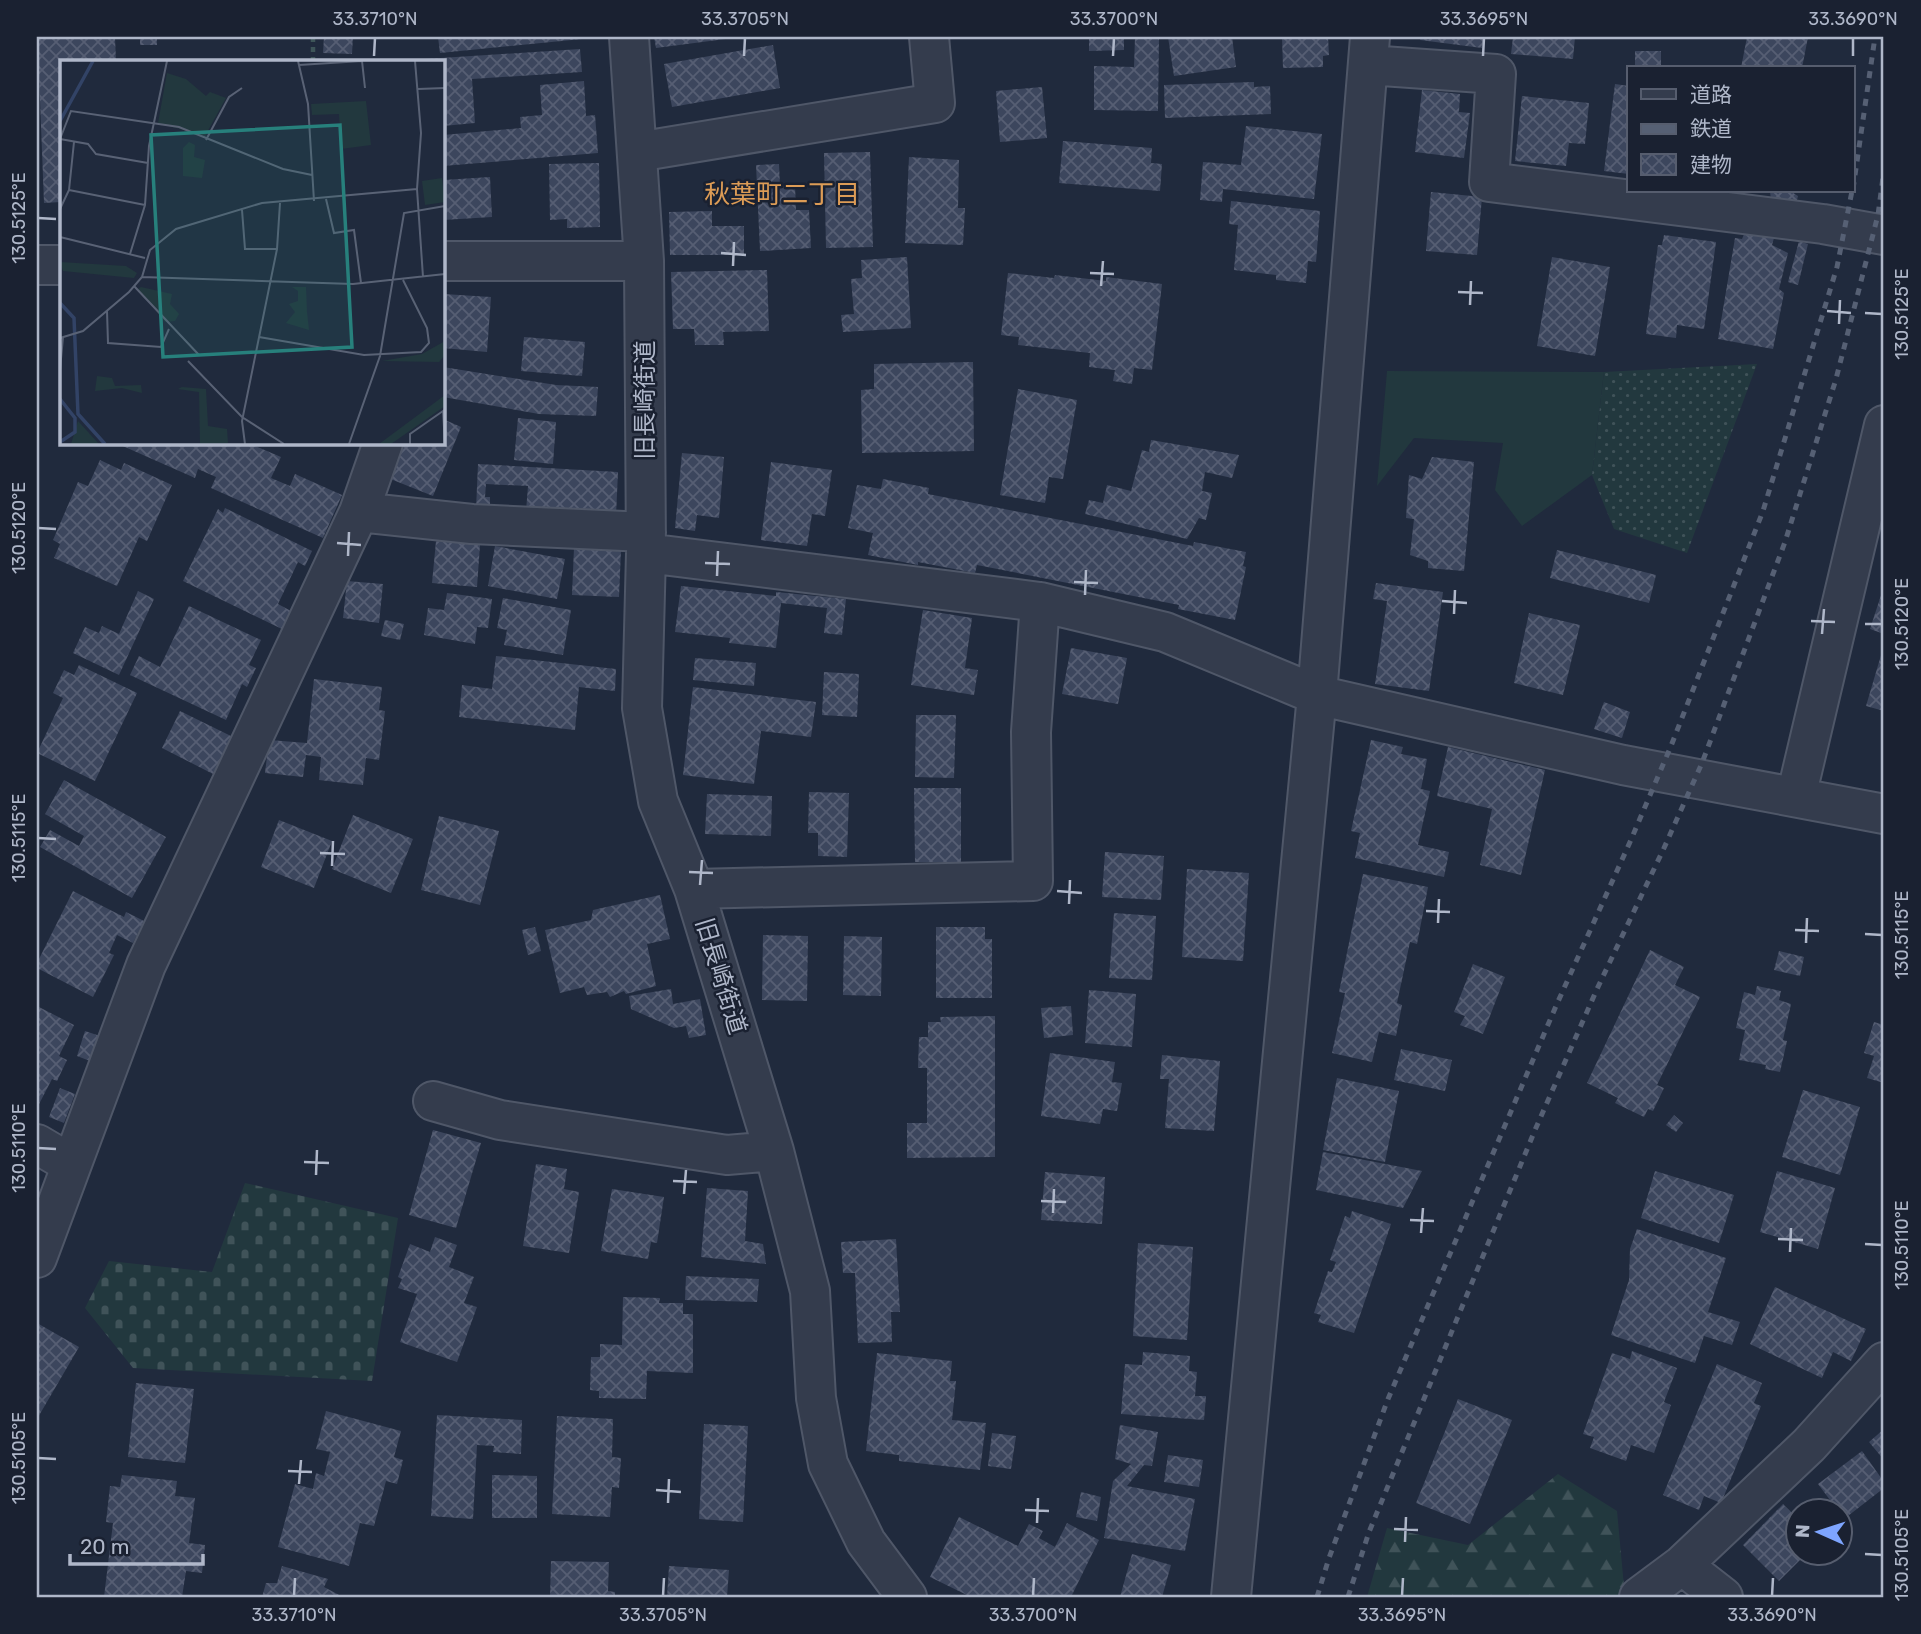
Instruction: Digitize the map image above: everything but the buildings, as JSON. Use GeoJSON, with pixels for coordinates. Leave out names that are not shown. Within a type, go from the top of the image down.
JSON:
{"type":"FeatureCollection","features":[{"type":"Feature","properties":{"kind":"street","name":"旧長崎街道"},"geometry":{"type":"LineString","coordinates":[[629,37],[644,261],[646,542],[642,708],[658,801],[694,889],[774,1150],[810,1291],[816,1398],[828,1464],[866,1542],[908,1597]]}},
{"type":"Feature","properties":{"kind":"street"},"geometry":{"type":"LineString","coordinates":[[637,152],[935,103],[929,37]]}},
{"type":"Feature","properties":{"kind":"street"},"geometry":{"type":"LineString","coordinates":[[1231,1597],[1317,695],[1369,51],[1496,74],[1489,182],[1823,224],[1884,235]]}},
{"type":"Feature","properties":{"kind":"street"},"geometry":{"type":"LineString","coordinates":[[444,261],[644,261]]}},
{"type":"Feature","properties":{"kind":"street"},"geometry":{"type":"LineString","coordinates":[[37,265],[60,265]]}},
{"type":"Feature","properties":{"kind":"street"},"geometry":{"type":"LineString","coordinates":[[1796,797],[1884,425]]}},
{"type":"Feature","properties":{"kind":"street"},"geometry":{"type":"LineString","coordinates":[[37,1258],[146,965],[359,512],[383,444]]}},
{"type":"Feature","properties":{"kind":"street"},"geometry":{"type":"LineString","coordinates":[[359,512],[646,542],[1041,602],[1165,632],[1317,695],[1623,765],[1884,814]]}},
{"type":"Feature","properties":{"kind":"street"},"geometry":{"type":"LineString","coordinates":[[694,889],[1032,881],[1031,732],[1041,602]]}},
{"type":"Feature","properties":{"kind":"street"},"geometry":{"type":"LineString","coordinates":[[433,1101],[500,1120],[727,1155],[774,1150]]}},
{"type":"Feature","properties":{"kind":"street"},"geometry":{"type":"LineString","coordinates":[[37,1144],[71,1164]]}},
{"type":"Feature","properties":{"kind":"street"},"geometry":{"type":"LineString","coordinates":[[1639,1597],[1682,1565],[1809,1445],[1884,1362]]}},
{"type":"Feature","properties":{"kind":"street"},"geometry":{"type":"LineString","coordinates":[[1682,1565],[1723,1597]]}},
{"type":"Feature","properties":{"kind":"path"},"geometry":{"type":"LineString","coordinates":[[313,37],[313,60]]}},
{"type":"Feature","properties":{"kind":"green space"},"geometry":{"type":"Polygon","coordinates":[[[1757,364],[1687,553],[1614,529],[1592,475],[1604,372],[1757,364]]]}},
{"type":"Feature","properties":{"kind":"green space"},"geometry":{"type":"Polygon","coordinates":[[[1387,371],[1604,372],[1592,475],[1522,526],[1495,490],[1503,443],[1414,438],[1377,486],[1387,371]]]}},
{"type":"Feature","properties":{"kind":"green space"},"geometry":{"type":"Polygon","coordinates":[[[245,1183],[398,1218],[372,1381],[133,1368],[85,1308],[109,1261],[212,1272],[245,1183]]]}},
{"type":"Feature","properties":{"kind":"green space"},"geometry":{"type":"Polygon","coordinates":[[[1558,1474],[1617,1511],[1625,1597],[1367,1597],[1387,1528],[1468,1545],[1558,1474]]]}},
{"type":"Feature","properties":{"kind":"railway"},"geometry":{"type":"LineString","coordinates":[[1854,182],[1875,37]]}},
{"type":"Feature","properties":{"kind":"railway"},"geometry":{"type":"LineString","coordinates":[[1348,1597],[1369,1532],[1535,1130],[1702,763],[1785,542],[1836,379],[1878,215],[1884,170]]}},
{"type":"Feature","properties":{"kind":"railway"},"geometry":{"type":"LineString","coordinates":[[1317,1597],[1388,1399],[1556,1006],[1671,746],[1763,511],[1837,267],[1852,192]]}},
{"type":"Feature","properties":{"kind":"district","name":"秋葉町二丁目"},"geometry":{"type":"Point","coordinates":[782,194]}}]}
